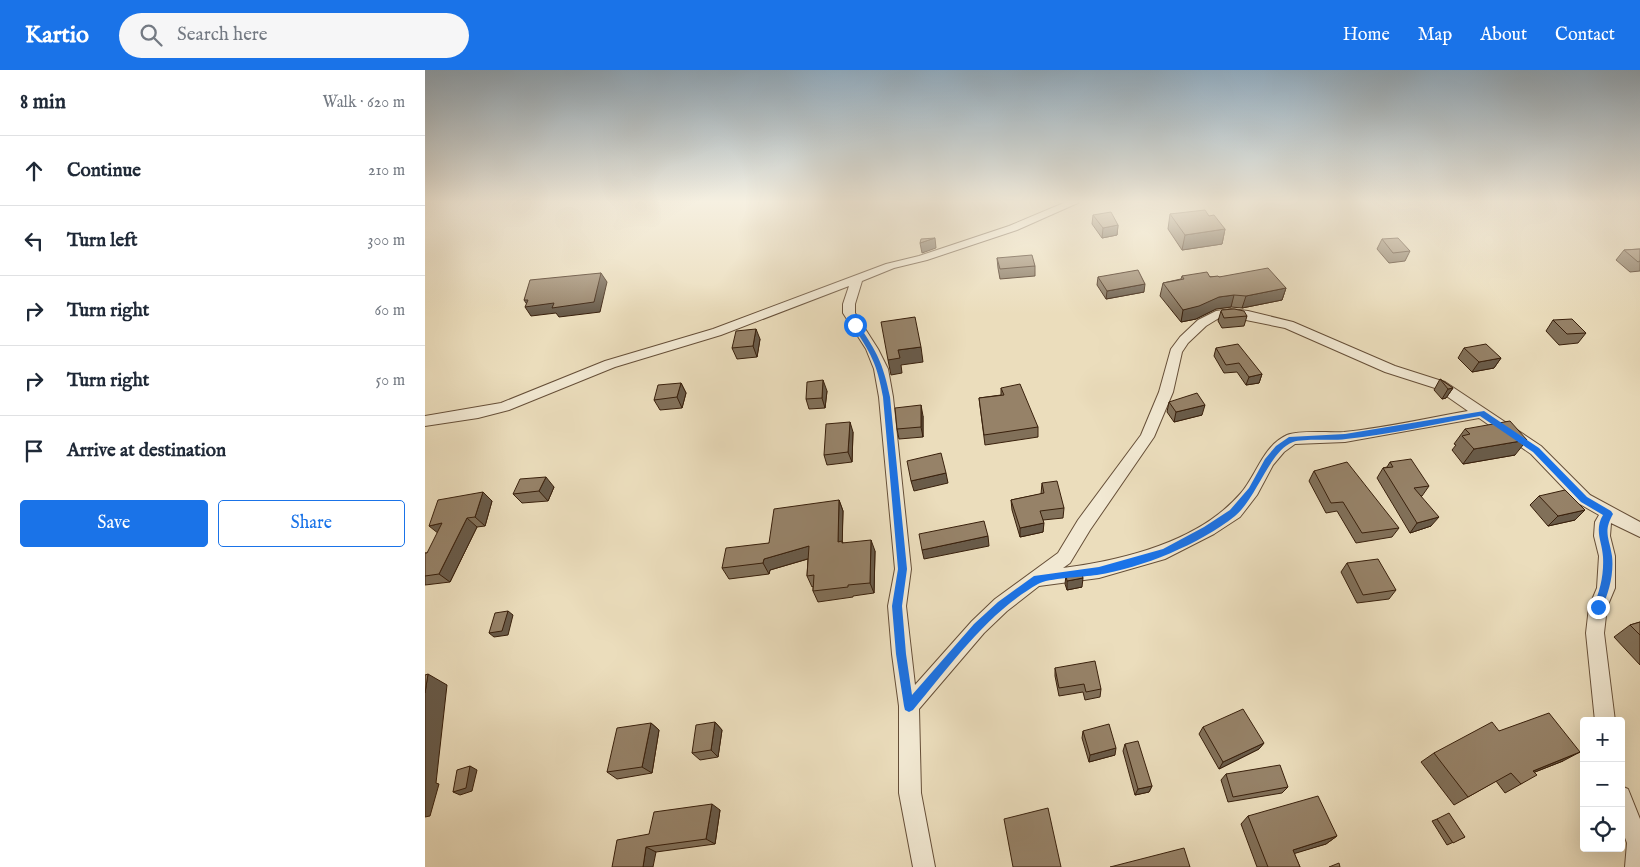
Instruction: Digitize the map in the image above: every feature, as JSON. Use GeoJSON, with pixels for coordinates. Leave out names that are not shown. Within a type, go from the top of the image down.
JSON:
{"type":"FeatureCollection","features":[{"type":"Feature","properties":{"kind":"street"},"geometry":{"type":"LineString","coordinates":[[425,421],[504,407],[610,364],[657,348],[717,332],[889,266],[923,258],[979,239]]}},
{"type":"Feature","properties":{"kind":"street"},"geometry":{"type":"LineString","coordinates":[[857,279],[849,304],[849,313],[872,349],[881,369],[886,397],[903,569],[897,606],[901,654],[909,706],[910,793],[924,867]]}},
{"type":"Feature","properties":{"kind":"street"},"geometry":{"type":"LineString","coordinates":[[909,706],[978,627],[1001,605],[1064,558],[1084,525],[1147,436],[1166,392],[1176,352],[1184,340],[1202,323],[1217,315],[1231,313],[1249,315],[1289,325],[1390,369],[1440,385],[1536,450],[1584,500],[1640,530]]}},
{"type":"Feature","properties":{"kind":"street"},"geometry":{"type":"LineString","coordinates":[[1037,579],[1099,571],[1165,552],[1207,529],[1233,512],[1252,491],[1268,462],[1279,448],[1291,439],[1345,437],[1481,413]]}},
{"type":"Feature","properties":{"kind":"street"},"geometry":{"type":"LineString","coordinates":[[1605,717],[1595,633],[1598,607],[1606,588],[1607,556],[1602,536],[1603,522],[1608,514]]}},
{"type":"Feature","properties":{"kind":"street"},"geometry":{"type":"LineString","coordinates":[[1625,807],[1638,843],[1636,867]]}},
{"type":"Feature","properties":{"kind":"building"},"geometry":{"type":"Polygon","coordinates":[[[921,239],[931,239],[920,243],[921,239]]]}},
{"type":"Feature","properties":{"kind":"building"},"geometry":{"type":"Polygon","coordinates":[[[1382,239],[1399,239],[1410,251],[1393,253],[1382,239]]]}},
{"type":"Feature","properties":{"kind":"building"},"geometry":{"type":"Polygon","coordinates":[[[1640,249],[1640,261],[1638,262],[1624,250],[1640,249]]]}},
{"type":"Feature","properties":{"kind":"building"},"geometry":{"type":"Polygon","coordinates":[[[1032,255],[1035,266],[1000,269],[997,258],[1032,255]]]}},
{"type":"Feature","properties":{"kind":"building"},"geometry":{"type":"Polygon","coordinates":[[[1268,268],[1286,288],[1246,296],[1219,297],[1199,306],[1183,310],[1163,283],[1184,279],[1182,276],[1207,272],[1210,277],[1219,277],[1268,268]]]}},
{"type":"Feature","properties":{"kind":"building"},"geometry":{"type":"Polygon","coordinates":[[[1138,270],[1145,284],[1107,291],[1098,277],[1138,270]]]}},
{"type":"Feature","properties":{"kind":"building"},"geometry":{"type":"Polygon","coordinates":[[[601,273],[594,302],[552,308],[554,303],[525,307],[528,300],[524,300],[530,280],[601,273]]]}},
{"type":"Feature","properties":{"kind":"building"},"geometry":{"type":"Polygon","coordinates":[[[1234,309],[1244,311],[1247,316],[1224,318],[1222,310],[1234,309]]]}},
{"type":"Feature","properties":{"kind":"building"},"geometry":{"type":"Polygon","coordinates":[[[915,317],[921,347],[898,350],[900,358],[888,360],[881,322],[915,317]]]}},
{"type":"Feature","properties":{"kind":"building"},"geometry":{"type":"Polygon","coordinates":[[[1572,319],[1586,333],[1567,334],[1553,320],[1572,319]]]}},
{"type":"Feature","properties":{"kind":"building"},"geometry":{"type":"Polygon","coordinates":[[[756,329],[753,346],[732,348],[736,331],[756,329]]]}},
{"type":"Feature","properties":{"kind":"building"},"geometry":{"type":"Polygon","coordinates":[[[1238,344],[1262,374],[1249,377],[1239,363],[1226,365],[1216,348],[1238,344]]]}},
{"type":"Feature","properties":{"kind":"building"},"geometry":{"type":"Polygon","coordinates":[[[1486,344],[1501,358],[1479,362],[1464,348],[1486,344]]]}},
{"type":"Feature","properties":{"kind":"building"},"geometry":{"type":"Polygon","coordinates":[[[1440,379],[1453,388],[1448,389],[1440,379]]]}},
{"type":"Feature","properties":{"kind":"building"},"geometry":{"type":"Polygon","coordinates":[[[823,380],[822,398],[806,399],[807,382],[823,380]]]}},
{"type":"Feature","properties":{"kind":"building"},"geometry":{"type":"Polygon","coordinates":[[[681,383],[677,397],[654,400],[658,385],[681,383]]]}},
{"type":"Feature","properties":{"kind":"building"},"geometry":{"type":"Polygon","coordinates":[[[1020,384],[1038,427],[984,435],[979,398],[1004,395],[1001,388],[1020,384]]]}},
{"type":"Feature","properties":{"kind":"building"},"geometry":{"type":"Polygon","coordinates":[[[1197,393],[1205,405],[1176,412],[1169,402],[1197,393]]]}},
{"type":"Feature","properties":{"kind":"building"},"geometry":{"type":"Polygon","coordinates":[[[921,405],[921,427],[897,429],[895,408],[921,405]]]}},
{"type":"Feature","properties":{"kind":"building"},"geometry":{"type":"Polygon","coordinates":[[[1510,421],[1527,440],[1474,449],[1462,436],[1470,434],[1465,429],[1510,421]]]}},
{"type":"Feature","properties":{"kind":"building"},"geometry":{"type":"Polygon","coordinates":[[[850,422],[848,452],[824,455],[826,424],[850,422]]]}},
{"type":"Feature","properties":{"kind":"building"},"geometry":{"type":"Polygon","coordinates":[[[941,453],[946,473],[911,481],[907,461],[941,453]]]}},
{"type":"Feature","properties":{"kind":"building"},"geometry":{"type":"Polygon","coordinates":[[[1411,459],[1429,486],[1414,488],[1439,517],[1417,523],[1383,468],[1393,467],[1390,462],[1411,459]]]}},
{"type":"Feature","properties":{"kind":"building"},"geometry":{"type":"Polygon","coordinates":[[[1347,462],[1399,528],[1362,533],[1343,502],[1331,503],[1314,471],[1347,462]]]}},
{"type":"Feature","properties":{"kind":"building"},"geometry":{"type":"Polygon","coordinates":[[[546,477],[539,491],[513,494],[520,479],[546,477]]]}},
{"type":"Feature","properties":{"kind":"building"},"geometry":{"type":"Polygon","coordinates":[[[1057,481],[1064,508],[1040,511],[1044,523],[1020,528],[1011,500],[1044,493],[1042,483],[1057,481]]]}},
{"type":"Feature","properties":{"kind":"building"},"geometry":{"type":"Polygon","coordinates":[[[1565,490],[1585,510],[1558,516],[1539,496],[1565,490]]]}},
{"type":"Feature","properties":{"kind":"building"},"geometry":{"type":"Polygon","coordinates":[[[483,492],[475,517],[467,518],[439,574],[425,576],[425,553],[427,553],[442,523],[429,526],[438,500],[483,492]]]}},
{"type":"Feature","properties":{"kind":"building"},"geometry":{"type":"Polygon","coordinates":[[[839,500],[838,542],[871,540],[870,583],[813,591],[814,575],[807,576],[809,546],[764,559],[763,563],[722,568],[726,548],[769,543],[774,509],[839,500]]]}},
{"type":"Feature","properties":{"kind":"building"},"geometry":{"type":"Polygon","coordinates":[[[984,521],[988,536],[922,550],[919,534],[984,521]]]}},
{"type":"Feature","properties":{"kind":"building"},"geometry":{"type":"Polygon","coordinates":[[[1378,559],[1396,590],[1363,595],[1347,563],[1378,559]]]}},
{"type":"Feature","properties":{"kind":"building"},"geometry":{"type":"Polygon","coordinates":[[[1082,573],[1083,578],[1067,581],[1066,575],[1082,573]]]}},
{"type":"Feature","properties":{"kind":"building"},"geometry":{"type":"Polygon","coordinates":[[[508,611],[502,631],[489,633],[495,613],[508,611]]]}},
{"type":"Feature","properties":{"kind":"building"},"geometry":{"type":"Polygon","coordinates":[[[1640,622],[1640,635],[1630,625],[1640,622]]]}},
{"type":"Feature","properties":{"kind":"building"},"geometry":{"type":"Polygon","coordinates":[[[1095,661],[1101,689],[1086,692],[1084,684],[1059,688],[1055,668],[1095,661]]]}},
{"type":"Feature","properties":{"kind":"building"},"geometry":{"type":"Polygon","coordinates":[[[428,674],[425,693],[425,675],[428,674]]]}},
{"type":"Feature","properties":{"kind":"building"},"geometry":{"type":"Polygon","coordinates":[[[1243,709],[1264,743],[1223,762],[1203,727],[1243,709]]]}},
{"type":"Feature","properties":{"kind":"building"},"geometry":{"type":"Polygon","coordinates":[[[1549,713],[1580,752],[1533,771],[1537,775],[1521,784],[1511,773],[1468,797],[1434,753],[1492,722],[1499,731],[1549,713]]]}},
{"type":"Feature","properties":{"kind":"building"},"geometry":{"type":"Polygon","coordinates":[[[715,722],[711,750],[692,753],[696,725],[715,722]]]}},
{"type":"Feature","properties":{"kind":"building"},"geometry":{"type":"Polygon","coordinates":[[[651,723],[642,767],[607,772],[617,728],[651,723]]]}},
{"type":"Feature","properties":{"kind":"building"},"geometry":{"type":"Polygon","coordinates":[[[1109,724],[1116,748],[1090,755],[1083,731],[1109,724]]]}},
{"type":"Feature","properties":{"kind":"building"},"geometry":{"type":"Polygon","coordinates":[[[1138,741],[1152,786],[1138,789],[1125,744],[1138,741]]]}},
{"type":"Feature","properties":{"kind":"building"},"geometry":{"type":"Polygon","coordinates":[[[1280,765],[1288,787],[1233,797],[1226,774],[1280,765]]]}},
{"type":"Feature","properties":{"kind":"building"},"geometry":{"type":"Polygon","coordinates":[[[470,766],[466,788],[453,792],[457,770],[470,766]]]}},
{"type":"Feature","properties":{"kind":"building"},"geometry":{"type":"Polygon","coordinates":[[[1318,796],[1337,836],[1293,850],[1300,867],[1268,867],[1248,816],[1318,796]]]}},
{"type":"Feature","properties":{"kind":"building"},"geometry":{"type":"Polygon","coordinates":[[[712,804],[706,839],[646,847],[643,867],[612,867],[617,840],[649,834],[654,812],[712,804]]]}},
{"type":"Feature","properties":{"kind":"building"},"geometry":{"type":"Polygon","coordinates":[[[1048,808],[1061,867],[1013,867],[1004,819],[1048,808]]]}},
{"type":"Feature","properties":{"kind":"building"},"geometry":{"type":"Polygon","coordinates":[[[1449,813],[1465,837],[1453,843],[1437,819],[1449,813]]]}},
{"type":"Feature","properties":{"kind":"building"},"geometry":{"type":"Polygon","coordinates":[[[1184,848],[1190,867],[1110,867],[1184,848]]]}},
{"type":"Feature","properties":{"kind":"building"},"geometry":{"type":"Polygon","coordinates":[[[1339,863],[1340,867],[1329,867],[1339,863]]]}},
{"type":"Feature","properties":{"kind":"route"},"geometry":{"type":"LineString","coordinates":[[855,325],[872,349],[881,369],[886,397],[903,569],[897,606],[901,654],[909,706],[978,627],[1001,605],[1037,579],[1099,571],[1165,552],[1207,529],[1233,512],[1252,491],[1268,462],[1279,448],[1291,439],[1345,437],[1481,413],[1536,450],[1584,500],[1608,514],[1603,522],[1602,536],[1607,556],[1606,588],[1598,607]]}}]}
